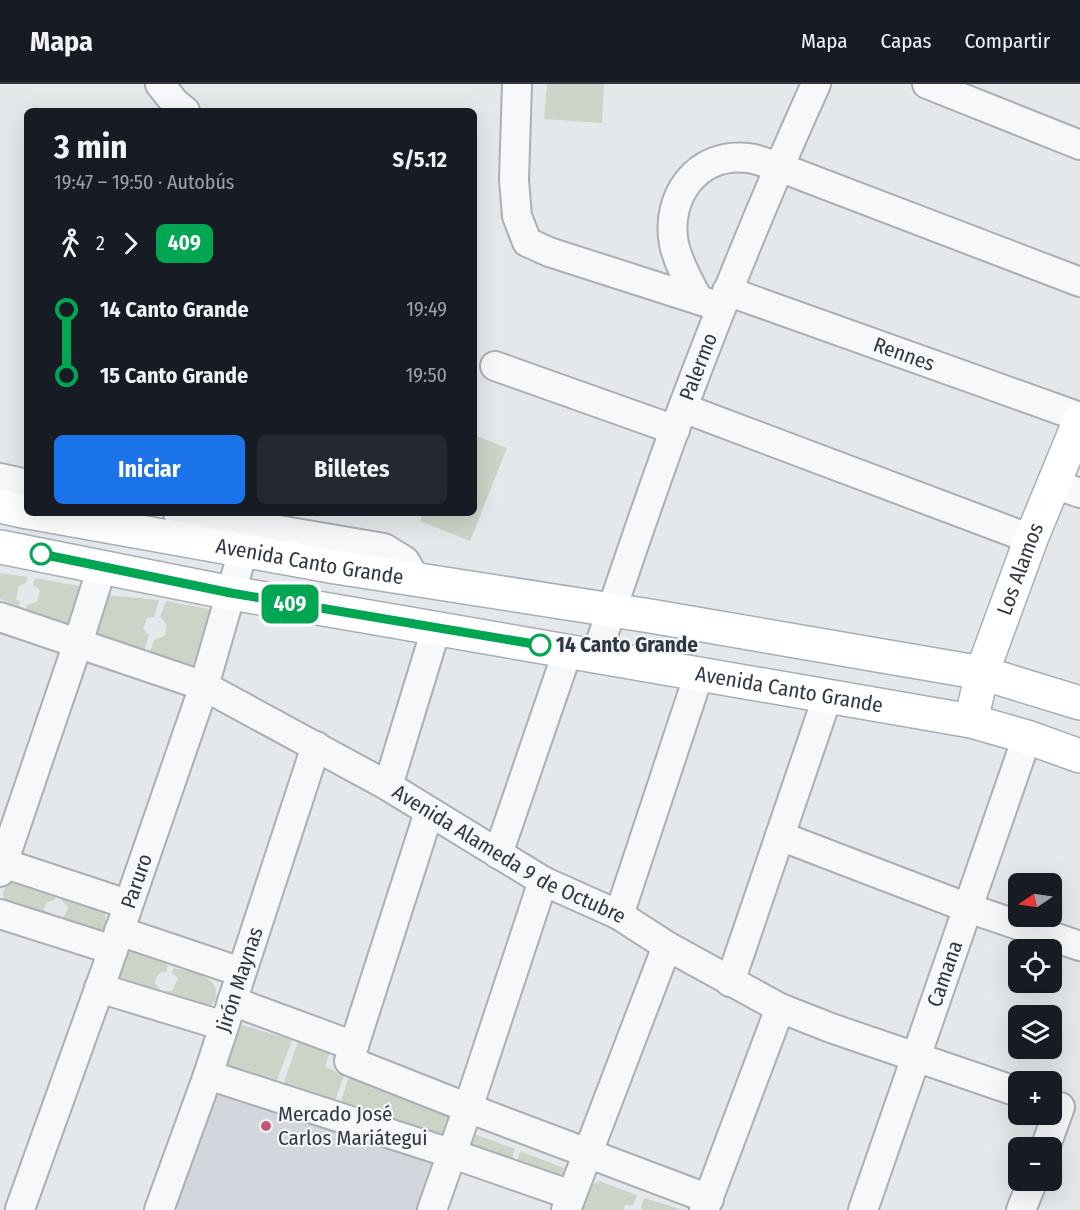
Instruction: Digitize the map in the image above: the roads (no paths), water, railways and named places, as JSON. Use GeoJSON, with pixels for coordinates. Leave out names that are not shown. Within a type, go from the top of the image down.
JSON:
{"type":"FeatureCollection","features":[{"type":"Feature","properties":{"kind":"main road","name":"Los Alamos"},"geometry":{"type":"LineString","coordinates":[[971,721],[982,673],[1031,539],[1067,488],[1080,419]]}},
{"type":"Feature","properties":{"kind":"main road"},"geometry":{"type":"LineString","coordinates":[[0,506],[24,511]]}},
{"type":"Feature","properties":{"kind":"main road","name":"Avenida Canto Grande"},"geometry":{"type":"LineString","coordinates":[[50,516],[243,551],[612,610],[982,673],[1080,703]]}},
{"type":"Feature","properties":{"kind":"main road","name":"Avenida Canto Grande"},"geometry":{"type":"LineString","coordinates":[[0,547],[231,593],[582,652],[827,698],[971,721],[1027,737],[1080,756]]}},
{"type":"Feature","properties":{"kind":"street"},"geometry":{"type":"LineString","coordinates":[[160,84],[181,108]]}},
{"type":"Feature","properties":{"kind":"street","name":"Rennes"},"geometry":{"type":"LineString","coordinates":[[517,84],[514,180],[517,216],[527,242],[549,252],[716,299],[1080,419]]}},
{"type":"Feature","properties":{"kind":"street","name":"Palermo"},"geometry":{"type":"LineString","coordinates":[[498,854],[582,652],[612,610],[679,419],[716,299],[816,84]]}},
{"type":"Feature","properties":{"kind":"street"},"geometry":{"type":"LineString","coordinates":[[927,84],[1080,145]]}},
{"type":"Feature","properties":{"kind":"street"},"geometry":{"type":"LineString","coordinates":[[716,299],[682,268],[674,244],[674,210],[683,187],[701,168],[723,160],[747,158],[779,167],[1080,282]]}},
{"type":"Feature","properties":{"kind":"street"},"geometry":{"type":"LineString","coordinates":[[495,366],[679,419],[1031,539]]}},
{"type":"Feature","properties":{"kind":"street"},"geometry":{"type":"LineString","coordinates":[[0,478],[24,483]]}},
{"type":"Feature","properties":{"kind":"street"},"geometry":{"type":"LineString","coordinates":[[196,516],[384,548],[405,561],[416,580]]}},
{"type":"Feature","properties":{"kind":"street","name":"Paruro"},"geometry":{"type":"LineString","coordinates":[[14,1207],[116,940],[204,687],[243,551]]}},
{"type":"Feature","properties":{"kind":"street"},"geometry":{"type":"LineString","coordinates":[[102,567],[78,644],[1,866],[127,904]]}},
{"type":"Feature","properties":{"kind":"street","name":"Avenida Alameda 9 de Octubre"},"geometry":{"type":"LineString","coordinates":[[0,617],[204,687],[388,786],[543,881],[619,915],[667,946],[780,1008],[831,1028],[1008,1088]]}},
{"type":"Feature","properties":{"kind":"street"},"geometry":{"type":"LineString","coordinates":[[388,786],[436,629]]}},
{"type":"Feature","properties":{"kind":"street"},"geometry":{"type":"LineString","coordinates":[[619,915],[699,674]]}},
{"type":"Feature","properties":{"kind":"street"},"geometry":{"type":"LineString","coordinates":[[730,982],[827,698]]}},
{"type":"Feature","properties":{"kind":"street","name":"Camana"},"geometry":{"type":"LineString","coordinates":[[863,1210],[1027,737]]}},
{"type":"Feature","properties":{"kind":"street","name":"Jirón Maynas"},"geometry":{"type":"LineString","coordinates":[[159,1210],[208,1075],[316,746]]}},
{"type":"Feature","properties":{"kind":"street"},"geometry":{"type":"LineString","coordinates":[[429,812],[349,1061],[588,1153],[706,1204],[780,1008]]}},
{"type":"Feature","properties":{"kind":"street"},"geometry":{"type":"LineString","coordinates":[[780,836],[968,908],[1080,946]]}},
{"type":"Feature","properties":{"kind":"street"},"geometry":{"type":"LineString","coordinates":[[432,1210],[453,1154],[543,881]]}},
{"type":"Feature","properties":{"kind":"street"},"geometry":{"type":"LineString","coordinates":[[0,914],[116,940],[241,972]]}},
{"type":"Feature","properties":{"kind":"street"},"geometry":{"type":"LineString","coordinates":[[208,1075],[453,1154],[568,1203],[667,946]]}},
{"type":"Feature","properties":{"kind":"street"},"geometry":{"type":"LineString","coordinates":[[99,988],[228,1014],[354,1046]]}},
{"type":"Feature","properties":{"kind":"street"},"geometry":{"type":"LineString","coordinates":[[1050,1137],[1064,1108]]}},
{"type":"Feature","properties":{"kind":"street"},"geometry":{"type":"LineString","coordinates":[[1021,1210],[1028,1191]]}},
{"type":"Feature","properties":{"kind":"place","name":"14 Canto Grande"},"geometry":{"type":"Point","coordinates":[540,645]}},
{"type":"Feature","properties":{"kind":"place","name":"Mercado José Carlos Mariátegui"},"geometry":{"type":"Point","coordinates":[266,1126]}}]}
